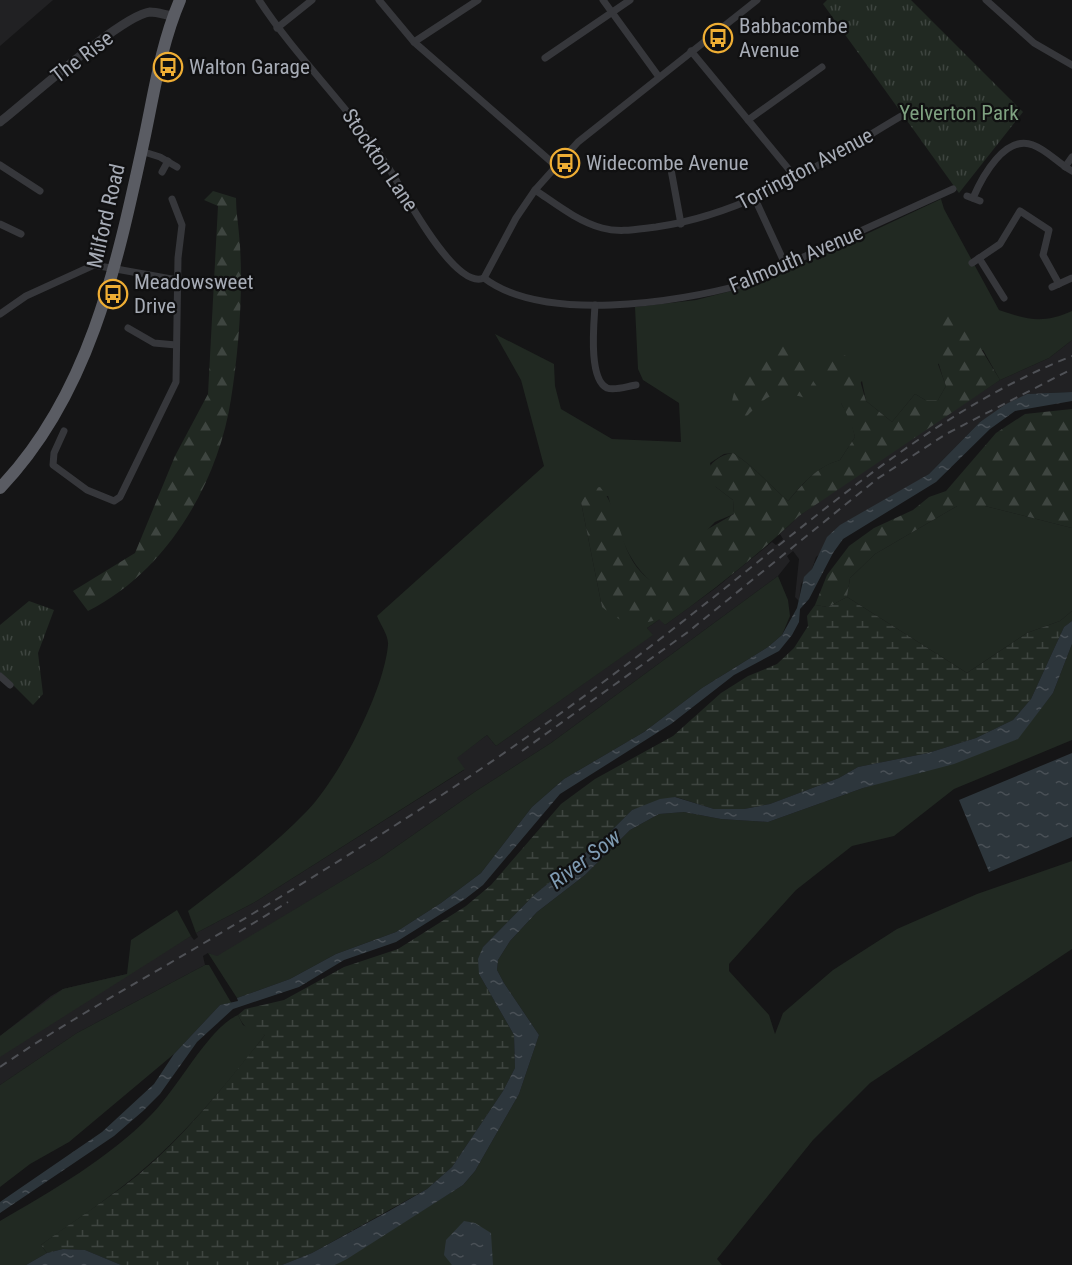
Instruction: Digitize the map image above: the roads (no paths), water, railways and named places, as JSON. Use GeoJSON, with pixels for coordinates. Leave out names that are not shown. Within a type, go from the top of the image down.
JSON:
{"type":"FeatureCollection","features":[{"type":"Feature","properties":{"kind":"highway","name":"Milford Road"},"geometry":{"type":"LineString","coordinates":[[0,489],[37,445],[53,419],[98,321],[114,267],[165,42],[180,0]]}},
{"type":"Feature","properties":{"kind":"street","name":"Stockton Lane"},"geometry":{"type":"LineString","coordinates":[[259,0],[278,28],[363,129],[414,211],[451,263],[470,277],[484,278]]}},
{"type":"Feature","properties":{"kind":"street"},"geometry":{"type":"LineString","coordinates":[[278,28],[312,0]]}},
{"type":"Feature","properties":{"kind":"street"},"geometry":{"type":"LineString","coordinates":[[380,0],[414,42],[555,165]]}},
{"type":"Feature","properties":{"kind":"street"},"geometry":{"type":"LineString","coordinates":[[414,42],[478,0]]}},
{"type":"Feature","properties":{"kind":"street"},"geometry":{"type":"LineString","coordinates":[[603,0],[659,77]]}},
{"type":"Feature","properties":{"kind":"street"},"geometry":{"type":"LineString","coordinates":[[545,58],[630,0]]}},
{"type":"Feature","properties":{"kind":"street"},"geometry":{"type":"LineString","coordinates":[[484,278],[516,218],[555,165],[599,123],[757,0]]}},
{"type":"Feature","properties":{"kind":"street"},"geometry":{"type":"LineString","coordinates":[[986,0],[1034,43],[1072,65]]}},
{"type":"Feature","properties":{"kind":"street","name":"The Rise"},"geometry":{"type":"LineString","coordinates":[[0,122],[92,47],[139,17],[150,12],[173,16]]}},
{"type":"Feature","properties":{"kind":"street"},"geometry":{"type":"LineString","coordinates":[[692,51],[796,178]]}},
{"type":"Feature","properties":{"kind":"street"},"geometry":{"type":"LineString","coordinates":[[748,120],[822,67]]}},
{"type":"Feature","properties":{"kind":"street","name":"Torrington Avenue"},"geometry":{"type":"LineString","coordinates":[[535,190],[569,213],[602,228],[628,231],[681,224],[755,199],[796,178],[903,115]]}},
{"type":"Feature","properties":{"kind":"street"},"geometry":{"type":"LineString","coordinates":[[981,201],[970,197],[1004,150],[1013,144],[1034,145],[1072,171]]}},
{"type":"Feature","properties":{"kind":"street"},"geometry":{"type":"LineString","coordinates":[[141,152],[168,161],[177,167]]}},
{"type":"Feature","properties":{"kind":"street"},"geometry":{"type":"LineString","coordinates":[[1065,167],[1072,156]]}},
{"type":"Feature","properties":{"kind":"street"},"geometry":{"type":"LineString","coordinates":[[162,172],[168,161]]}},
{"type":"Feature","properties":{"kind":"street"},"geometry":{"type":"LineString","coordinates":[[678,162],[666,164],[681,224]]}},
{"type":"Feature","properties":{"kind":"street"},"geometry":{"type":"LineString","coordinates":[[0,165],[40,191]]}},
{"type":"Feature","properties":{"kind":"street","name":"Falmouth Avenue"},"geometry":{"type":"LineString","coordinates":[[484,278],[509,291],[530,297],[595,305],[653,303],[707,294],[744,284],[953,189]]}},
{"type":"Feature","properties":{"kind":"street"},"geometry":{"type":"LineString","coordinates":[[755,199],[786,266]]}},
{"type":"Feature","properties":{"kind":"street"},"geometry":{"type":"LineString","coordinates":[[70,440],[63,434],[54,453],[53,465],[92,493],[114,501],[120,497],[176,382],[177,280],[182,225],[176,203]]}},
{"type":"Feature","properties":{"kind":"street"},"geometry":{"type":"LineString","coordinates":[[1004,298],[975,260],[1000,244],[1020,211],[1034,218],[1049,230],[1043,255],[1055,286],[1072,278]]}},
{"type":"Feature","properties":{"kind":"street"},"geometry":{"type":"LineString","coordinates":[[12,229],[18,221]]}},
{"type":"Feature","properties":{"kind":"street"},"geometry":{"type":"LineString","coordinates":[[0,224],[21,234]]}},
{"type":"Feature","properties":{"kind":"street"},"geometry":{"type":"LineString","coordinates":[[0,314],[26,296],[99,264],[177,280]]}},
{"type":"Feature","properties":{"kind":"street"},"geometry":{"type":"LineString","coordinates":[[595,305],[593,342],[597,373],[606,387],[613,389],[636,385]]}},
{"type":"Feature","properties":{"kind":"street"},"geometry":{"type":"LineString","coordinates":[[133,327],[136,335],[154,343],[176,345]]}},
{"type":"Feature","properties":{"kind":"street"},"geometry":{"type":"LineString","coordinates":[[0,676],[10,685]]}},
{"type":"Feature","properties":{"kind":"water"},"geometry":{"type":"Polygon","coordinates":[[[1072,392],[1072,401],[1015,411],[990,429],[936,482],[843,539],[809,599],[800,609],[799,622],[792,635],[779,651],[734,675],[671,724],[560,794],[483,885],[465,899],[396,942],[344,960],[299,987],[233,1009],[197,1042],[160,1094],[143,1111],[114,1136],[0,1213],[0,1202],[102,1132],[154,1084],[174,1054],[220,1005],[238,1001],[237,998],[290,979],[336,954],[396,932],[441,903],[481,873],[532,807],[564,779],[644,732],[702,688],[768,647],[782,635],[797,608],[804,577],[812,569],[827,537],[840,525],[929,474],[980,422],[1006,404],[1027,394],[1072,392]]]}},
{"type":"Feature","properties":{"kind":"water","name":"River Sow"},"geometry":{"type":"Polygon","coordinates":[[[1072,621],[1072,644],[1053,693],[1018,739],[954,764],[863,788],[768,822],[721,819],[684,812],[659,814],[630,830],[585,875],[537,912],[510,941],[498,960],[497,970],[504,983],[539,1035],[519,1094],[475,1171],[463,1185],[335,1265],[282,1265],[312,1253],[389,1211],[427,1189],[452,1167],[503,1091],[515,1068],[514,1035],[479,974],[478,959],[483,947],[534,895],[608,834],[632,810],[660,799],[675,797],[714,809],[744,809],[770,804],[839,778],[858,767],[928,753],[976,738],[1013,720],[1031,699],[1064,627],[1072,621]]]}},
{"type":"Feature","properties":{"kind":"water"},"geometry":{"type":"Polygon","coordinates":[[[1072,753],[1072,837],[989,872],[959,800],[1072,753]]]}},
{"type":"Feature","properties":{"kind":"water"},"geometry":{"type":"Polygon","coordinates":[[[464,1221],[475,1223],[491,1233],[493,1265],[452,1265],[444,1255],[446,1240],[464,1221]]]}},
{"type":"Feature","properties":{"kind":"water"},"geometry":{"type":"Polygon","coordinates":[[[63,1249],[85,1250],[121,1265],[26,1265],[47,1253],[63,1249]]]}},
{"type":"Feature","properties":{"kind":"railway"},"geometry":{"type":"LineString","coordinates":[[0,1067],[76,1018],[327,868],[448,791],[615,673],[870,474],[908,447],[987,397],[1072,356]]}},
{"type":"Feature","properties":{"kind":"railway"},"geometry":{"type":"LineString","coordinates":[[522,751],[688,632],[877,479],[946,434],[1072,369]]}},
{"type":"Feature","properties":{"kind":"railway"},"geometry":{"type":"LineString","coordinates":[[239,932],[288,902]]}},
{"type":"Feature","properties":{"kind":"place","name":"Babbacombe Avenue"},"geometry":{"type":"Point","coordinates":[718,38]}},
{"type":"Feature","properties":{"kind":"place","name":"Walton Garage"},"geometry":{"type":"Point","coordinates":[168,67]}},
{"type":"Feature","properties":{"kind":"place","name":"Widecombe Avenue"},"geometry":{"type":"Point","coordinates":[565,163]}},
{"type":"Feature","properties":{"kind":"place","name":"Meadowsweet Drive"},"geometry":{"type":"Point","coordinates":[113,294]}},
{"type":"Feature","properties":{"kind":"park label","name":"Yelverton Park"},"geometry":{"type":"Point","coordinates":[959,113]}}]}
